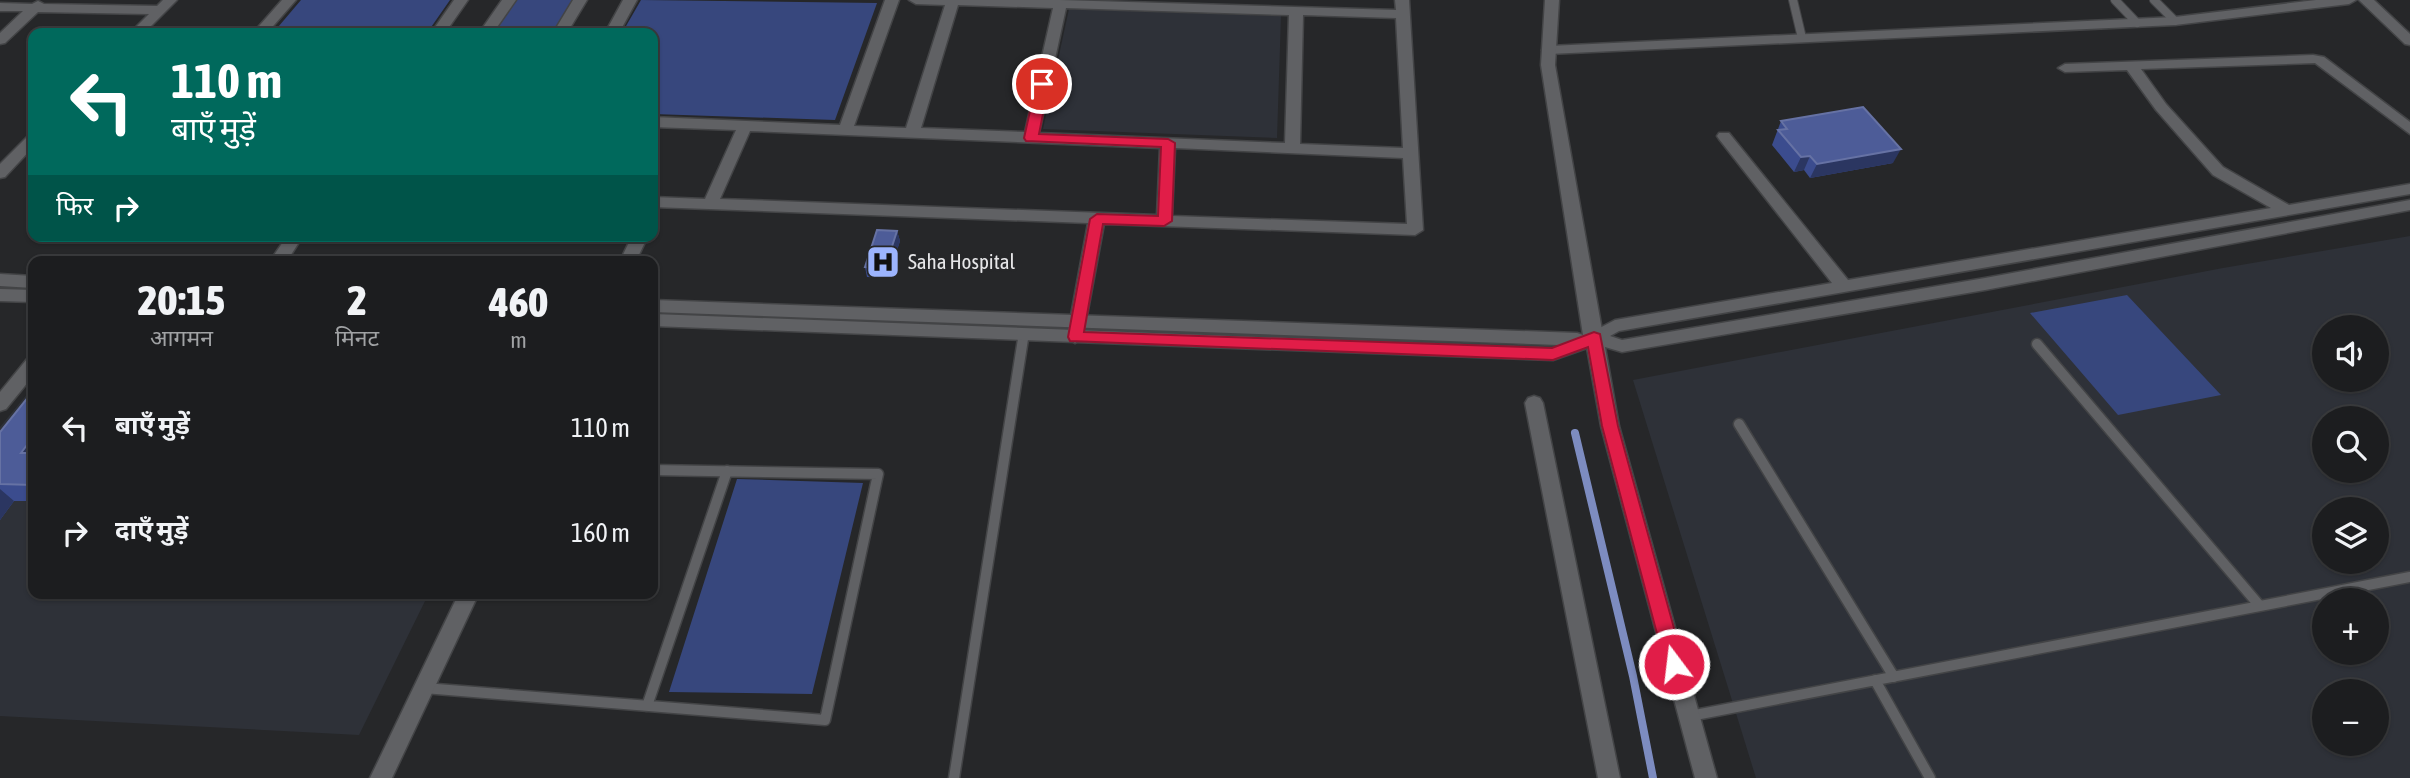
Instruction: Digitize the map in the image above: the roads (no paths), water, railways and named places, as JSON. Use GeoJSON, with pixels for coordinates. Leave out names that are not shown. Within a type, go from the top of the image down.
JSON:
{"type":"FeatureCollection","features":[{"type":"Feature","properties":{"kind":"street"},"geometry":{"type":"LineString","coordinates":[[264,28],[289,0]]}},
{"type":"Feature","properties":{"kind":"street"},"geometry":{"type":"LineString","coordinates":[[441,28],[461,0]]}},
{"type":"Feature","properties":{"kind":"street"},"geometry":{"type":"LineString","coordinates":[[489,28],[509,0]]}},
{"type":"Feature","properties":{"kind":"street"},"geometry":{"type":"LineString","coordinates":[[563,28],[580,0]]}},
{"type":"Feature","properties":{"kind":"street"},"geometry":{"type":"LineString","coordinates":[[615,28],[630,0]]}},
{"type":"Feature","properties":{"kind":"street"},"geometry":{"type":"LineString","coordinates":[[845,130],[892,0]]}},
{"type":"Feature","properties":{"kind":"street"},"geometry":{"type":"LineString","coordinates":[[658,205],[710,204],[1415,230],[1402,7],[1297,11],[915,0]]}},
{"type":"Feature","properties":{"kind":"street"},"geometry":{"type":"LineString","coordinates":[[1552,0],[1548,65],[1610,426],[1706,778]]}},
{"type":"Feature","properties":{"kind":"street"},"geometry":{"type":"LineString","coordinates":[[1549,50],[2175,21],[2348,0]]}},
{"type":"Feature","properties":{"kind":"street"},"geometry":{"type":"LineString","coordinates":[[2366,0],[2410,41]]}},
{"type":"Feature","properties":{"kind":"street"},"geometry":{"type":"LineString","coordinates":[[912,133],[952,1]]}},
{"type":"Feature","properties":{"kind":"street"},"geometry":{"type":"LineString","coordinates":[[0,40],[39,4]]}},
{"type":"Feature","properties":{"kind":"street"},"geometry":{"type":"LineString","coordinates":[[0,7],[39,4],[164,5]]}},
{"type":"Feature","properties":{"kind":"street"},"geometry":{"type":"LineString","coordinates":[[1031,138],[1060,4]]}},
{"type":"Feature","properties":{"kind":"street"},"geometry":{"type":"LineString","coordinates":[[142,28],[164,5]]}},
{"type":"Feature","properties":{"kind":"street"},"geometry":{"type":"LineString","coordinates":[[1292,148],[1297,11]]}},
{"type":"Feature","properties":{"kind":"street"},"geometry":{"type":"LineString","coordinates":[[2065,68],[2313,59],[2327,66],[2410,129]]}},
{"type":"Feature","properties":{"kind":"street"},"geometry":{"type":"LineString","coordinates":[[2131,65],[2161,107],[2218,171],[2285,209]]}},
{"type":"Feature","properties":{"kind":"street"},"geometry":{"type":"LineString","coordinates":[[658,122],[1411,153]]}},
{"type":"Feature","properties":{"kind":"street"},"geometry":{"type":"LineString","coordinates":[[710,204],[745,126]]}},
{"type":"Feature","properties":{"kind":"street"},"geometry":{"type":"LineString","coordinates":[[1724,136],[1844,287]]}},
{"type":"Feature","properties":{"kind":"street"},"geometry":{"type":"LineString","coordinates":[[1164,221],[1168,143]]}},
{"type":"Feature","properties":{"kind":"street"},"geometry":{"type":"LineString","coordinates":[[0,173],[28,144]]}},
{"type":"Feature","properties":{"kind":"street"},"geometry":{"type":"LineString","coordinates":[[658,306],[1553,354],[1594,338],[1615,326],[2410,189]]}},
{"type":"Feature","properties":{"kind":"street"},"geometry":{"type":"LineString","coordinates":[[1594,338],[1622,346],[1985,284],[2410,205]]}},
{"type":"Feature","properties":{"kind":"street"},"geometry":{"type":"LineString","coordinates":[[1077,330],[1097,219]]}},
{"type":"Feature","properties":{"kind":"street"},"geometry":{"type":"LineString","coordinates":[[0,280],[28,282]]}},
{"type":"Feature","properties":{"kind":"street"},"geometry":{"type":"LineString","coordinates":[[0,295],[28,296]]}},
{"type":"Feature","properties":{"kind":"street"},"geometry":{"type":"LineString","coordinates":[[658,320],[1024,335],[1077,330]]}},
{"type":"Feature","properties":{"kind":"street"},"geometry":{"type":"LineString","coordinates":[[0,404],[28,369]]}},
{"type":"Feature","properties":{"kind":"street"},"geometry":{"type":"LineString","coordinates":[[1534,403],[1609,778]]}},
{"type":"Feature","properties":{"kind":"street"},"geometry":{"type":"LineString","coordinates":[[381,778],[466,599]]}},
{"type":"Feature","properties":{"kind":"lane"},"geometry":{"type":"LineString","coordinates":[[1793,0],[1802,38]]}},
{"type":"Feature","properties":{"kind":"lane"},"geometry":{"type":"LineString","coordinates":[[2115,0],[2137,23]]}},
{"type":"Feature","properties":{"kind":"lane"},"geometry":{"type":"LineString","coordinates":[[2154,0],[2175,21]]}},
{"type":"Feature","properties":{"kind":"lane"},"geometry":{"type":"LineString","coordinates":[[954,778],[1024,335]]}},
{"type":"Feature","properties":{"kind":"lane"},"geometry":{"type":"LineString","coordinates":[[2037,344],[2259,606]]}},
{"type":"Feature","properties":{"kind":"lane"},"geometry":{"type":"LineString","coordinates":[[1739,424],[1894,677]]}},
{"type":"Feature","properties":{"kind":"lane"},"geometry":{"type":"LineString","coordinates":[[424,688],[825,720],[878,474],[658,470]]}},
{"type":"Feature","properties":{"kind":"lane"},"geometry":{"type":"LineString","coordinates":[[647,706],[727,471]]}},
{"type":"Feature","properties":{"kind":"lane"},"geometry":{"type":"LineString","coordinates":[[1689,717],[2410,577]]}},
{"type":"Feature","properties":{"kind":"lane"},"geometry":{"type":"LineString","coordinates":[[1875,681],[1930,778]]}},
{"type":"Feature","properties":{"kind":"waterway"},"geometry":{"type":"LineString","coordinates":[[1575,433],[1633,676],[1653,778]]}},
{"type":"Feature","properties":{"kind":"place","name":"Saha Hospital"},"geometry":{"type":"Point","coordinates":[883,262]}}]}
